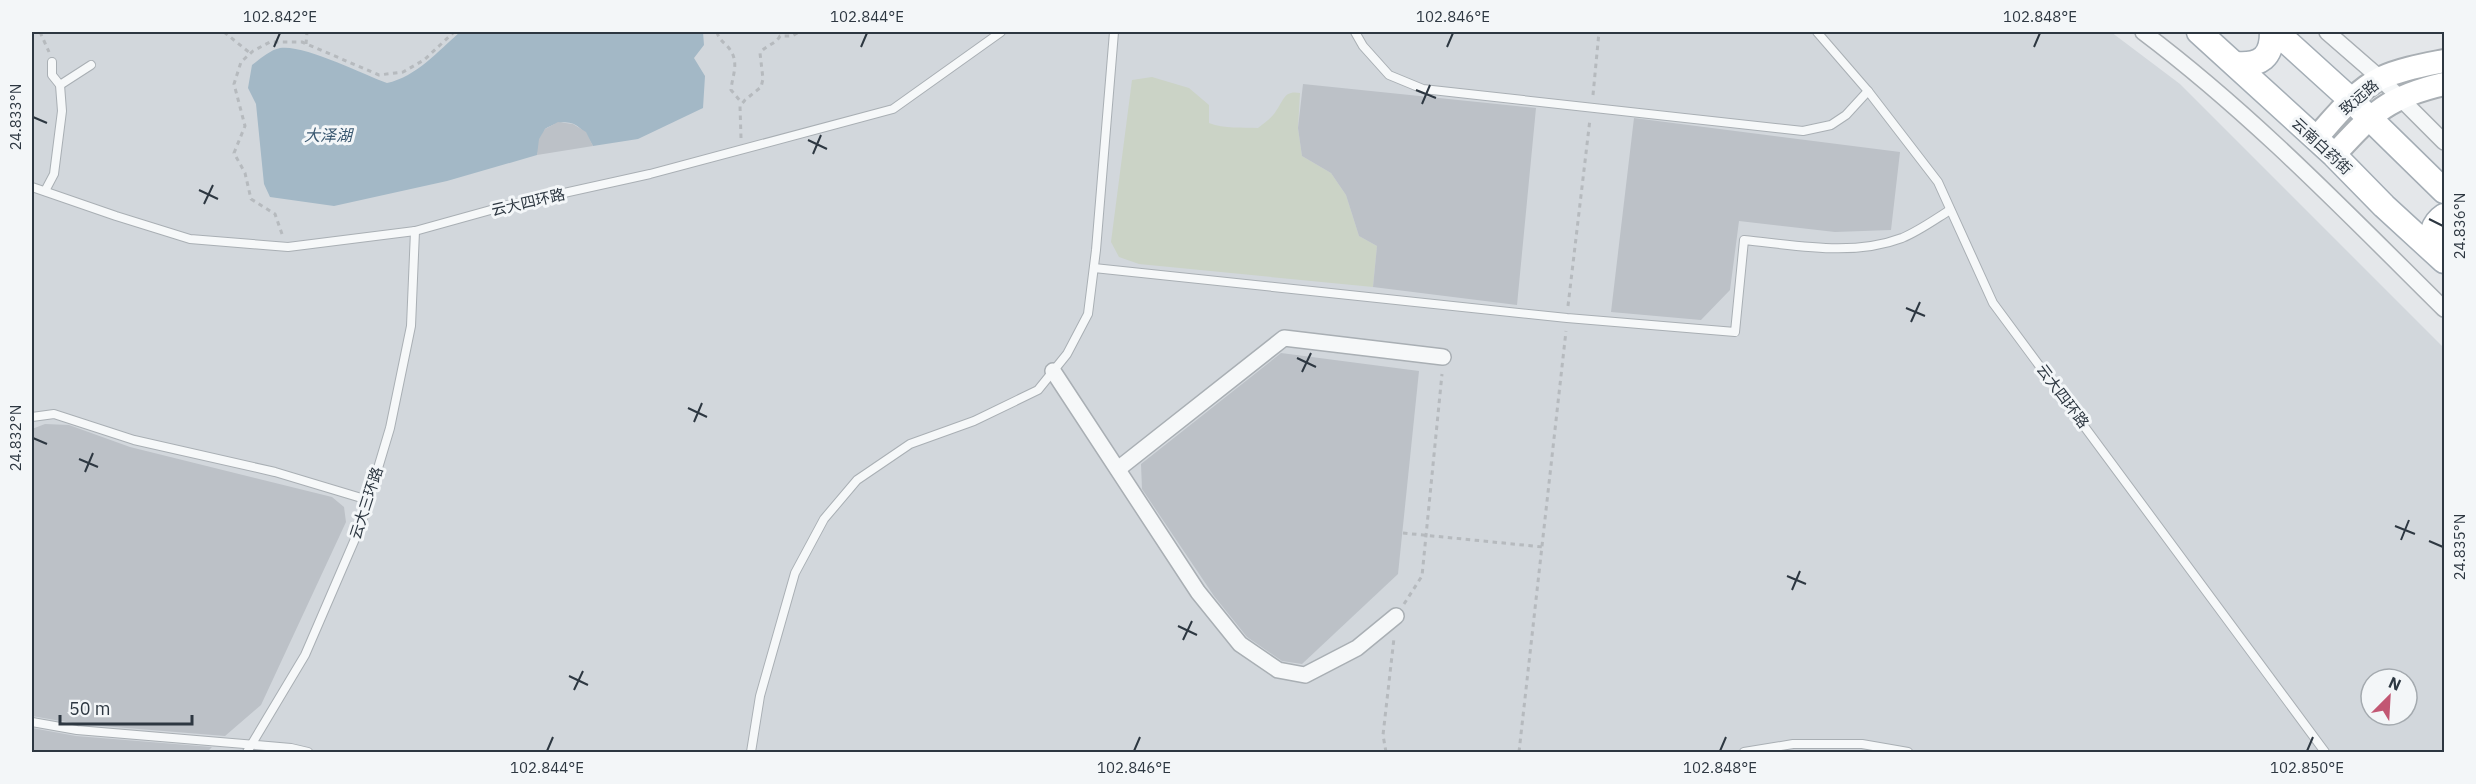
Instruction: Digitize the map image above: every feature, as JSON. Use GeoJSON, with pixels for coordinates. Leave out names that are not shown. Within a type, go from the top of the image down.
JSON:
{"type":"FeatureCollection","features":[{"type":"Feature","properties":{"kind":"main road","name":"云南白药街"},"geometry":{"type":"LineString","coordinates":[[2199,32],[2316,138],[2384,206],[2438,255]]}},
{"type":"Feature","properties":{"kind":"main road"},"geometry":{"type":"LineString","coordinates":[[2235,64],[2251,65],[2264,58],[2272,46],[2274,32]]}},
{"type":"Feature","properties":{"kind":"main road"},"geometry":{"type":"LineString","coordinates":[[2274,32],[2351,100],[2445,191]]}},
{"type":"Feature","properties":{"kind":"main road","name":"致远路"},"geometry":{"type":"LineString","coordinates":[[2316,138],[2351,100],[2381,79],[2421,65],[2445,61]]}},
{"type":"Feature","properties":{"kind":"main road","name":"致远路"},"geometry":{"type":"LineString","coordinates":[[2334,155],[2369,117],[2400,97],[2445,84]]}},
{"type":"Feature","properties":{"kind":"main road"},"geometry":{"type":"LineString","coordinates":[[2438,255],[2431,233],[2439,220],[2445,216]]}},
{"type":"Feature","properties":{"kind":"street"},"geometry":{"type":"LineString","coordinates":[[2143,32],[2197,72],[2291,159],[2445,309]]}},
{"type":"Feature","properties":{"kind":"street"},"geometry":{"type":"LineString","coordinates":[[2327,32],[2381,79],[2445,142]]}},
{"type":"Feature","properties":{"kind":"street"},"geometry":{"type":"LineString","coordinates":[[1118,469],[1284,338],[1443,357]]}},
{"type":"Feature","properties":{"kind":"street"},"geometry":{"type":"LineString","coordinates":[[1053,370],[1198,592],[1240,645],[1278,670],[1305,675],[1357,648],[1396,616]]}},
{"type":"Feature","properties":{"kind":"lane","name":"云大四环路"},"geometry":{"type":"LineString","coordinates":[[32,186],[116,216],[190,238],[285,246],[415,231],[505,206],[651,174],[893,109],[1001,32]]}},
{"type":"Feature","properties":{"kind":"lane"},"geometry":{"type":"LineString","coordinates":[[751,753],[760,696],[795,573],[824,519],[857,480],[910,444],[974,421],[1038,390],[1067,354],[1088,314],[1114,32]]}},
{"type":"Feature","properties":{"kind":"lane"},"geometry":{"type":"LineString","coordinates":[[1355,32],[1363,46],[1389,75],[1423,89],[1803,131],[1831,125],[1846,115],[1868,91]]}},
{"type":"Feature","properties":{"kind":"lane","name":"云大四环路"},"geometry":{"type":"LineString","coordinates":[[1817,32],[1868,91],[1938,182],[1993,303],[2325,753]]}},
{"type":"Feature","properties":{"kind":"lane"},"geometry":{"type":"LineString","coordinates":[[45,191],[54,174],[62,111],[60,85],[52,75],[52,62]]}},
{"type":"Feature","properties":{"kind":"lane"},"geometry":{"type":"LineString","coordinates":[[60,85],[91,66]]}},
{"type":"Feature","properties":{"kind":"lane"},"geometry":{"type":"LineString","coordinates":[[1094,268],[1567,318],[1735,332],[1744,240],[1830,248],[1853,247],[1900,239],[1919,231],[1950,210]]}},
{"type":"Feature","properties":{"kind":"lane","name":"云大三环路"},"geometry":{"type":"LineString","coordinates":[[249,750],[305,655],[361,525],[390,428],[411,326],[415,231]]}},
{"type":"Feature","properties":{"kind":"lane"},"geometry":{"type":"LineString","coordinates":[[32,417],[54,414],[134,440],[275,472],[368,500]]}},
{"type":"Feature","properties":{"kind":"lane"},"geometry":{"type":"LineString","coordinates":[[32,722],[77,730],[249,750],[291,748],[308,753]]}},
{"type":"Feature","properties":{"kind":"lane"},"geometry":{"type":"LineString","coordinates":[[1744,753],[1793,744],[1862,744],[1908,753]]}},
{"type":"Feature","properties":{"kind":"path"},"geometry":{"type":"LineString","coordinates":[[40,32],[52,62]]}},
{"type":"Feature","properties":{"kind":"path"},"geometry":{"type":"LineString","coordinates":[[224,32],[250,53]]}},
{"type":"Feature","properties":{"kind":"path"},"geometry":{"type":"LineString","coordinates":[[306,44],[307,32]]}},
{"type":"Feature","properties":{"kind":"path"},"geometry":{"type":"LineString","coordinates":[[285,246],[282,228],[274,214],[251,200],[245,173],[234,153],[245,126],[234,84],[242,62],[250,53],[270,42],[306,44],[379,75],[403,72],[424,60],[454,32]]}},
{"type":"Feature","properties":{"kind":"path"},"geometry":{"type":"LineString","coordinates":[[717,32],[735,62],[734,78],[730,90],[742,103]]}},
{"type":"Feature","properties":{"kind":"path"},"geometry":{"type":"LineString","coordinates":[[775,32],[780,36],[792,36],[799,32]]}},
{"type":"Feature","properties":{"kind":"path"},"geometry":{"type":"LineString","coordinates":[[1519,753],[1599,32]]}},
{"type":"Feature","properties":{"kind":"path"},"geometry":{"type":"LineString","coordinates":[[742,148],[739,117],[742,103],[761,87],[764,79],[760,54],[765,47],[776,42],[780,36]]}},
{"type":"Feature","properties":{"kind":"path"},"geometry":{"type":"LineString","coordinates":[[1422,576],[1443,357]]}},
{"type":"Feature","properties":{"kind":"path"},"geometry":{"type":"LineString","coordinates":[[1403,533],[1543,547]]}},
{"type":"Feature","properties":{"kind":"path"},"geometry":{"type":"LineString","coordinates":[[1386,753],[1383,735],[1390,669]]}},
{"type":"Feature","properties":{"kind":"shaded area"},"geometry":{"type":"Polygon","coordinates":[[[32,32],[2111,32],[2180,84],[2444,348],[2444,752],[32,752],[32,32]]]}},
{"type":"Feature","properties":{"kind":"shaded area"},"geometry":{"type":"Polygon","coordinates":[[[1152,77],[1189,88],[1209,105],[1209,123],[1227,127],[1258,128],[1272,116],[1287,94],[1300,93],[1298,128],[1302,156],[1331,173],[1346,195],[1359,236],[1377,246],[1373,287],[1139,264],[1119,257],[1111,242],[1132,80],[1152,77]]]}},
{"type":"Feature","properties":{"kind":"water","name":"大泽湖"},"geometry":{"type":"Polygon","coordinates":[[[460,32],[703,32],[704,45],[694,58],[705,76],[703,108],[638,139],[593,146],[584,132],[574,124],[568,122],[553,125],[545,129],[537,155],[447,181],[334,206],[270,197],[264,184],[256,104],[248,88],[252,65],[273,51],[290,48],[318,55],[387,83],[398,80],[417,69],[460,32]]]}},
{"type":"Feature","properties":{"kind":"building"},"geometry":{"type":"Polygon","coordinates":[[[1303,84],[1536,108],[1517,305],[1373,287],[1377,246],[1359,236],[1346,195],[1331,173],[1302,156],[1298,128],[1303,84]]]}},
{"type":"Feature","properties":{"kind":"building"},"geometry":{"type":"Polygon","coordinates":[[[1634,118],[1900,152],[1891,230],[1835,232],[1739,221],[1730,290],[1701,320],[1611,312],[1634,118]]]}},
{"type":"Feature","properties":{"kind":"building"},"geometry":{"type":"Polygon","coordinates":[[[558,122],[573,124],[586,132],[593,146],[537,155],[539,139],[545,129],[558,122]]]}},
{"type":"Feature","properties":{"kind":"building"},"geometry":{"type":"Polygon","coordinates":[[[1281,353],[1419,371],[1398,574],[1302,664],[1282,661],[1247,637],[1214,596],[1142,489],[1141,464],[1281,353]]]}},
{"type":"Feature","properties":{"kind":"building"},"geometry":{"type":"Polygon","coordinates":[[[45,424],[69,425],[130,447],[332,497],[344,507],[346,522],[261,705],[225,736],[78,724],[32,716],[32,429],[45,424]]]}},
{"type":"Feature","properties":{"kind":"building"},"geometry":{"type":"Polygon","coordinates":[[[32,728],[76,736],[212,747],[206,753],[32,753],[32,728]]]}}]}
